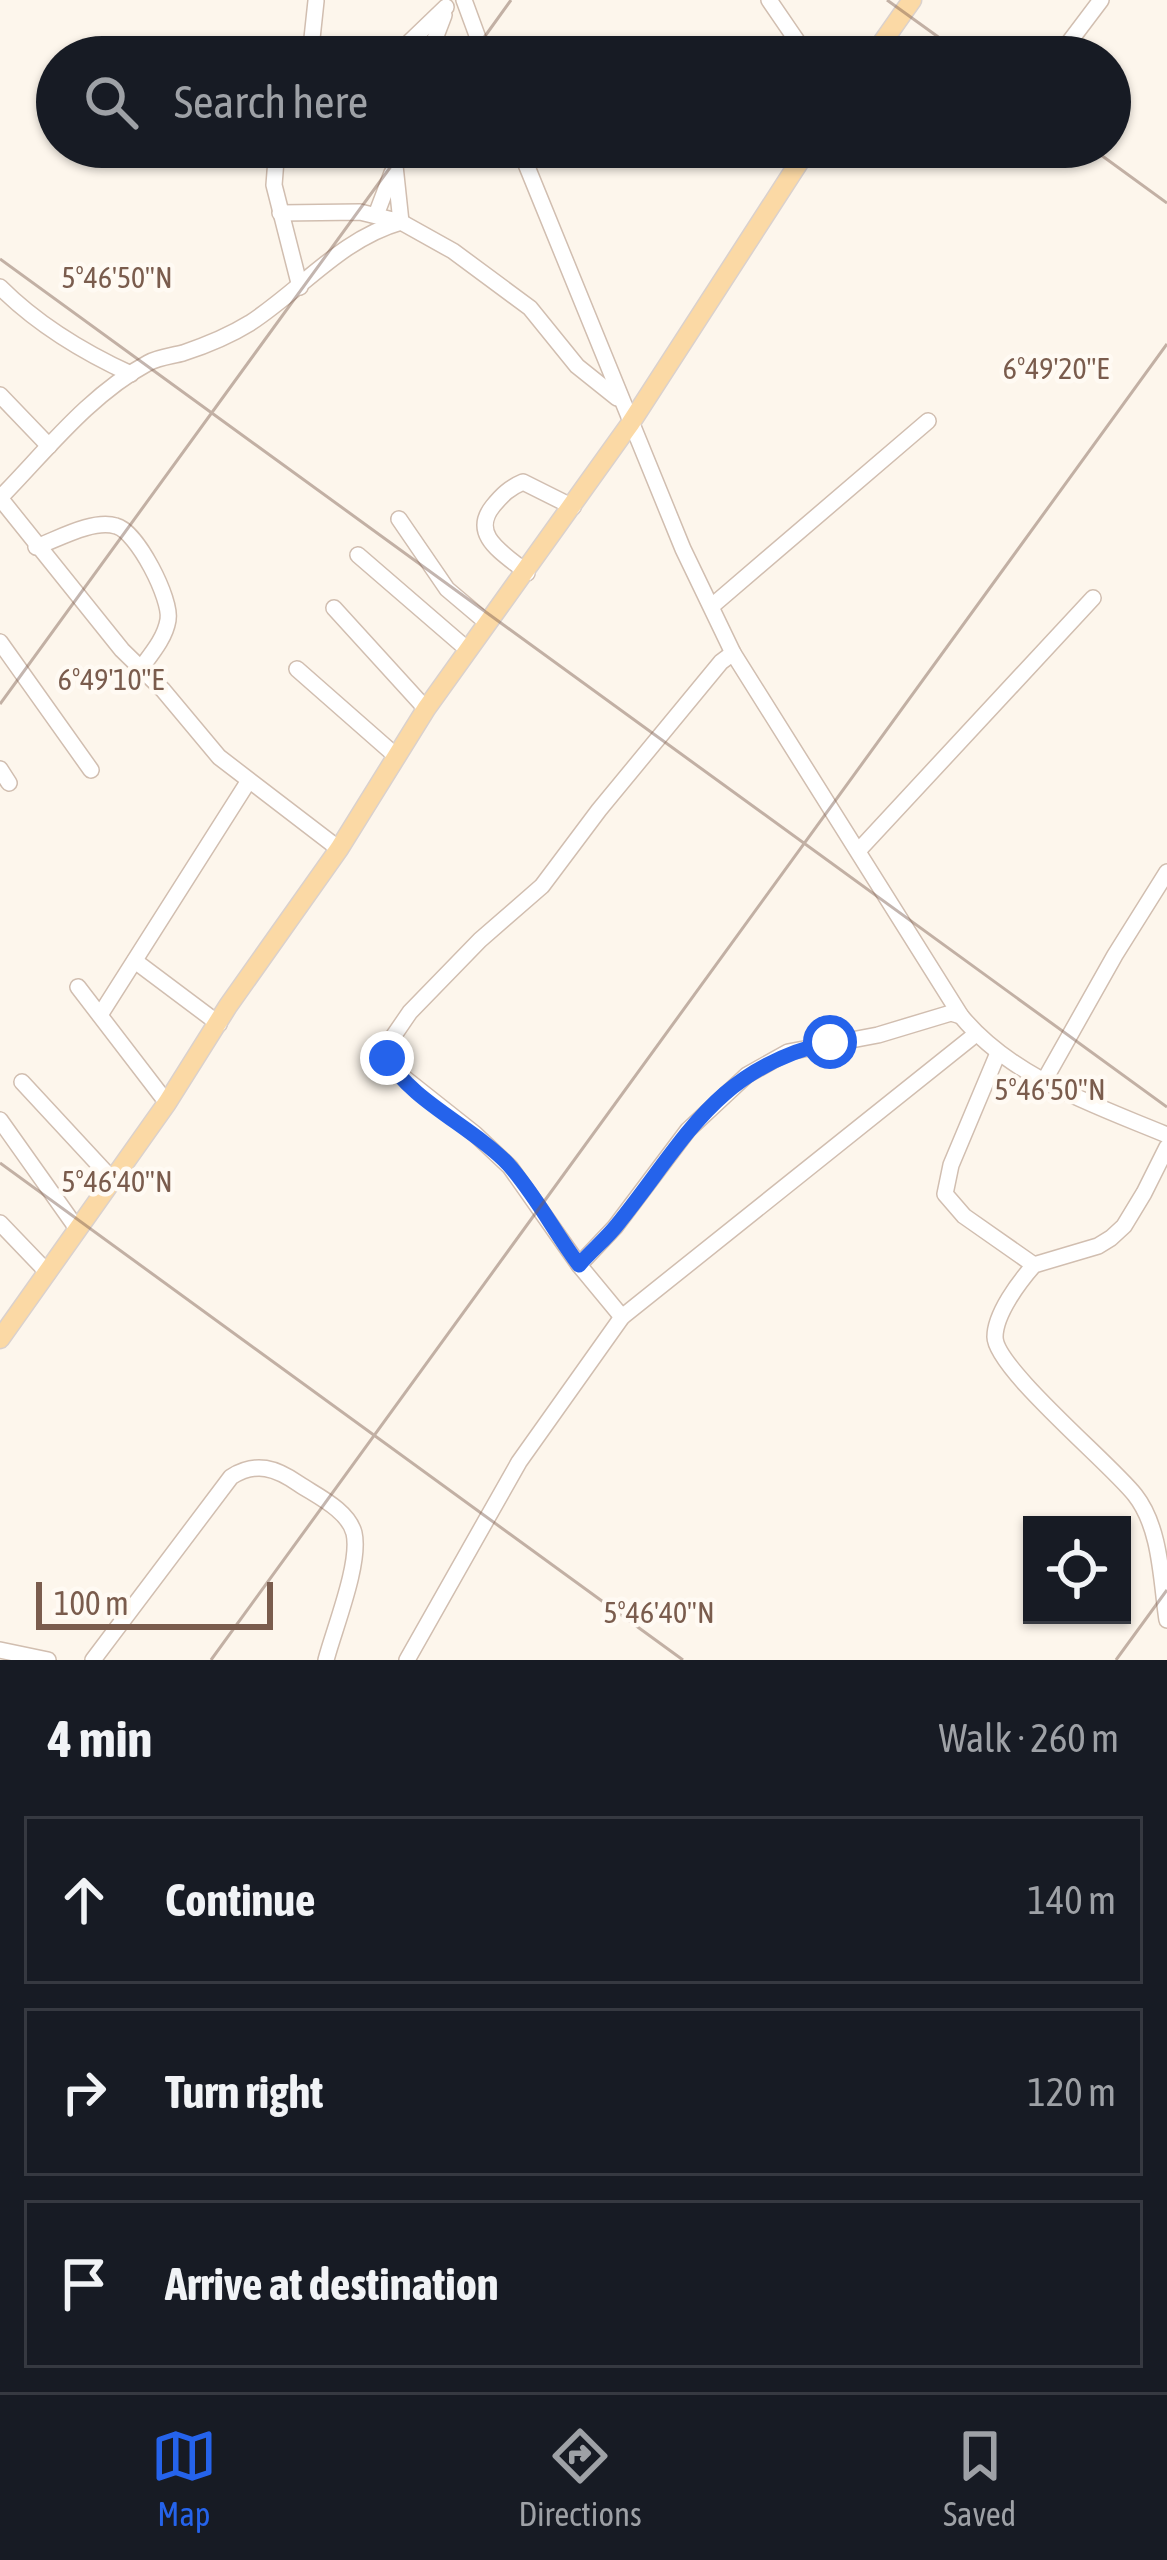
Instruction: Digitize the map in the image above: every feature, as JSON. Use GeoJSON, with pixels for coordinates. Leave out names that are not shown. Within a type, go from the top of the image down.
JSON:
{"type":"FeatureCollection","features":[{"type":"Feature","properties":{"kind":"main road"},"geometry":{"type":"LineString","coordinates":[[887,36],[912,0]]}},
{"type":"Feature","properties":{"kind":"main road"},"geometry":{"type":"LineString","coordinates":[[0,1339],[339,849],[426,709],[630,424],[795,168]]}},
{"type":"Feature","properties":{"kind":"street"},"geometry":{"type":"LineString","coordinates":[[464,0],[477,36]]}},
{"type":"Feature","properties":{"kind":"street"},"geometry":{"type":"LineString","coordinates":[[769,0],[794,36]]}},
{"type":"Feature","properties":{"kind":"street"},"geometry":{"type":"LineString","coordinates":[[1074,36],[1101,0]]}},
{"type":"Feature","properties":{"kind":"street"},"geometry":{"type":"LineString","coordinates":[[312,36],[316,1]]}},
{"type":"Feature","properties":{"kind":"street"},"geometry":{"type":"LineString","coordinates":[[415,36],[447,4]]}},
{"type":"Feature","properties":{"kind":"street"},"geometry":{"type":"LineString","coordinates":[[436,36],[447,4]]}},
{"type":"Feature","properties":{"kind":"street"},"geometry":{"type":"LineString","coordinates":[[275,168],[274,185],[300,287]]}},
{"type":"Feature","properties":{"kind":"street"},"geometry":{"type":"LineString","coordinates":[[376,215],[393,168]]}},
{"type":"Feature","properties":{"kind":"street"},"geometry":{"type":"LineString","coordinates":[[393,168],[401,222]]}},
{"type":"Feature","properties":{"kind":"street"},"geometry":{"type":"LineString","coordinates":[[527,168],[682,548],[733,653],[962,1016],[998,1053],[1044,1081],[1167,1135]]}},
{"type":"Feature","properties":{"kind":"street"},"geometry":{"type":"LineString","coordinates":[[280,213],[341,210],[401,222],[453,251],[530,308],[578,366],[620,399]]}},
{"type":"Feature","properties":{"kind":"street"},"geometry":{"type":"LineString","coordinates":[[339,849],[219,757],[35,547],[0,498],[81,414],[130,374],[153,359],[227,336],[300,287],[336,254],[366,235],[401,222]]}},
{"type":"Feature","properties":{"kind":"street"},"geometry":{"type":"LineString","coordinates":[[0,287],[24,311],[130,374]]}},
{"type":"Feature","properties":{"kind":"street"},"geometry":{"type":"LineString","coordinates":[[0,395],[50,446]]}},
{"type":"Feature","properties":{"kind":"street"},"geometry":{"type":"LineString","coordinates":[[712,606],[928,421]]}},
{"type":"Feature","properties":{"kind":"street"},"geometry":{"type":"LineString","coordinates":[[527,573],[489,540],[483,530],[484,518],[505,491],[523,482],[573,507]]}},
{"type":"Feature","properties":{"kind":"street"},"geometry":{"type":"LineString","coordinates":[[399,519],[447,589],[487,622]]}},
{"type":"Feature","properties":{"kind":"street"},"geometry":{"type":"LineString","coordinates":[[35,547],[103,524],[125,529],[170,606],[166,631],[141,668]]}},
{"type":"Feature","properties":{"kind":"street"},"geometry":{"type":"LineString","coordinates":[[358,555],[468,650]]}},
{"type":"Feature","properties":{"kind":"street"},"geometry":{"type":"LineString","coordinates":[[859,850],[1093,598]]}},
{"type":"Feature","properties":{"kind":"street"},"geometry":{"type":"LineString","coordinates":[[334,608],[426,709]]}},
{"type":"Feature","properties":{"kind":"street"},"geometry":{"type":"LineString","coordinates":[[0,642],[91,770]]}},
{"type":"Feature","properties":{"kind":"street"},"geometry":{"type":"LineString","coordinates":[[622,1317],[510,1167],[393,1069],[386,1047],[410,1012],[480,940],[542,886],[598,810],[733,653]]}},
{"type":"Feature","properties":{"kind":"street"},"geometry":{"type":"LineString","coordinates":[[297,669],[396,756]]}},
{"type":"Feature","properties":{"kind":"street"},"geometry":{"type":"LineString","coordinates":[[100,1015],[248,782]]}},
{"type":"Feature","properties":{"kind":"street"},"geometry":{"type":"LineString","coordinates":[[1044,1081],[1167,872]]}},
{"type":"Feature","properties":{"kind":"street"},"geometry":{"type":"LineString","coordinates":[[135,962],[219,1024]]}},
{"type":"Feature","properties":{"kind":"street"},"geometry":{"type":"LineString","coordinates":[[79,987],[167,1103]]}},
{"type":"Feature","properties":{"kind":"street"},"geometry":{"type":"LineString","coordinates":[[579,1265],[615,1227],[688,1130],[747,1075],[788,1052],[878,1035],[951,1013],[962,1016]]}},
{"type":"Feature","properties":{"kind":"street"},"geometry":{"type":"LineString","coordinates":[[407,1660],[519,1462],[622,1317],[976,1034]]}},
{"type":"Feature","properties":{"kind":"street"},"geometry":{"type":"LineString","coordinates":[[998,1053],[951,1165],[945,1194],[964,1216],[1034,1265]]}},
{"type":"Feature","properties":{"kind":"street"},"geometry":{"type":"LineString","coordinates":[[22,1082],[111,1178]]}},
{"type":"Feature","properties":{"kind":"street"},"geometry":{"type":"LineString","coordinates":[[0,1120],[79,1230]]}},
{"type":"Feature","properties":{"kind":"street"},"geometry":{"type":"LineString","coordinates":[[1167,1147],[1124,1226],[1098,1246],[1034,1265],[998,1323],[996,1346],[1025,1383],[1137,1497],[1150,1522],[1167,1620]]}},
{"type":"Feature","properties":{"kind":"street"},"geometry":{"type":"LineString","coordinates":[[0,1223],[48,1273]]}},
{"type":"Feature","properties":{"kind":"street"},"geometry":{"type":"LineString","coordinates":[[93,1660],[231,1477],[246,1468],[260,1467],[280,1471],[336,1509],[354,1532],[353,1556],[326,1660]]}},
{"type":"Feature","properties":{"kind":"street"},"geometry":{"type":"LineString","coordinates":[[0,1649],[48,1660]]}},
{"type":"Feature","properties":{"kind":"route"},"geometry":{"type":"LineString","coordinates":[[387,1058],[408,1083],[476,1134],[510,1167],[579,1265],[714,1103],[771,1060],[830,1042]]}}]}
